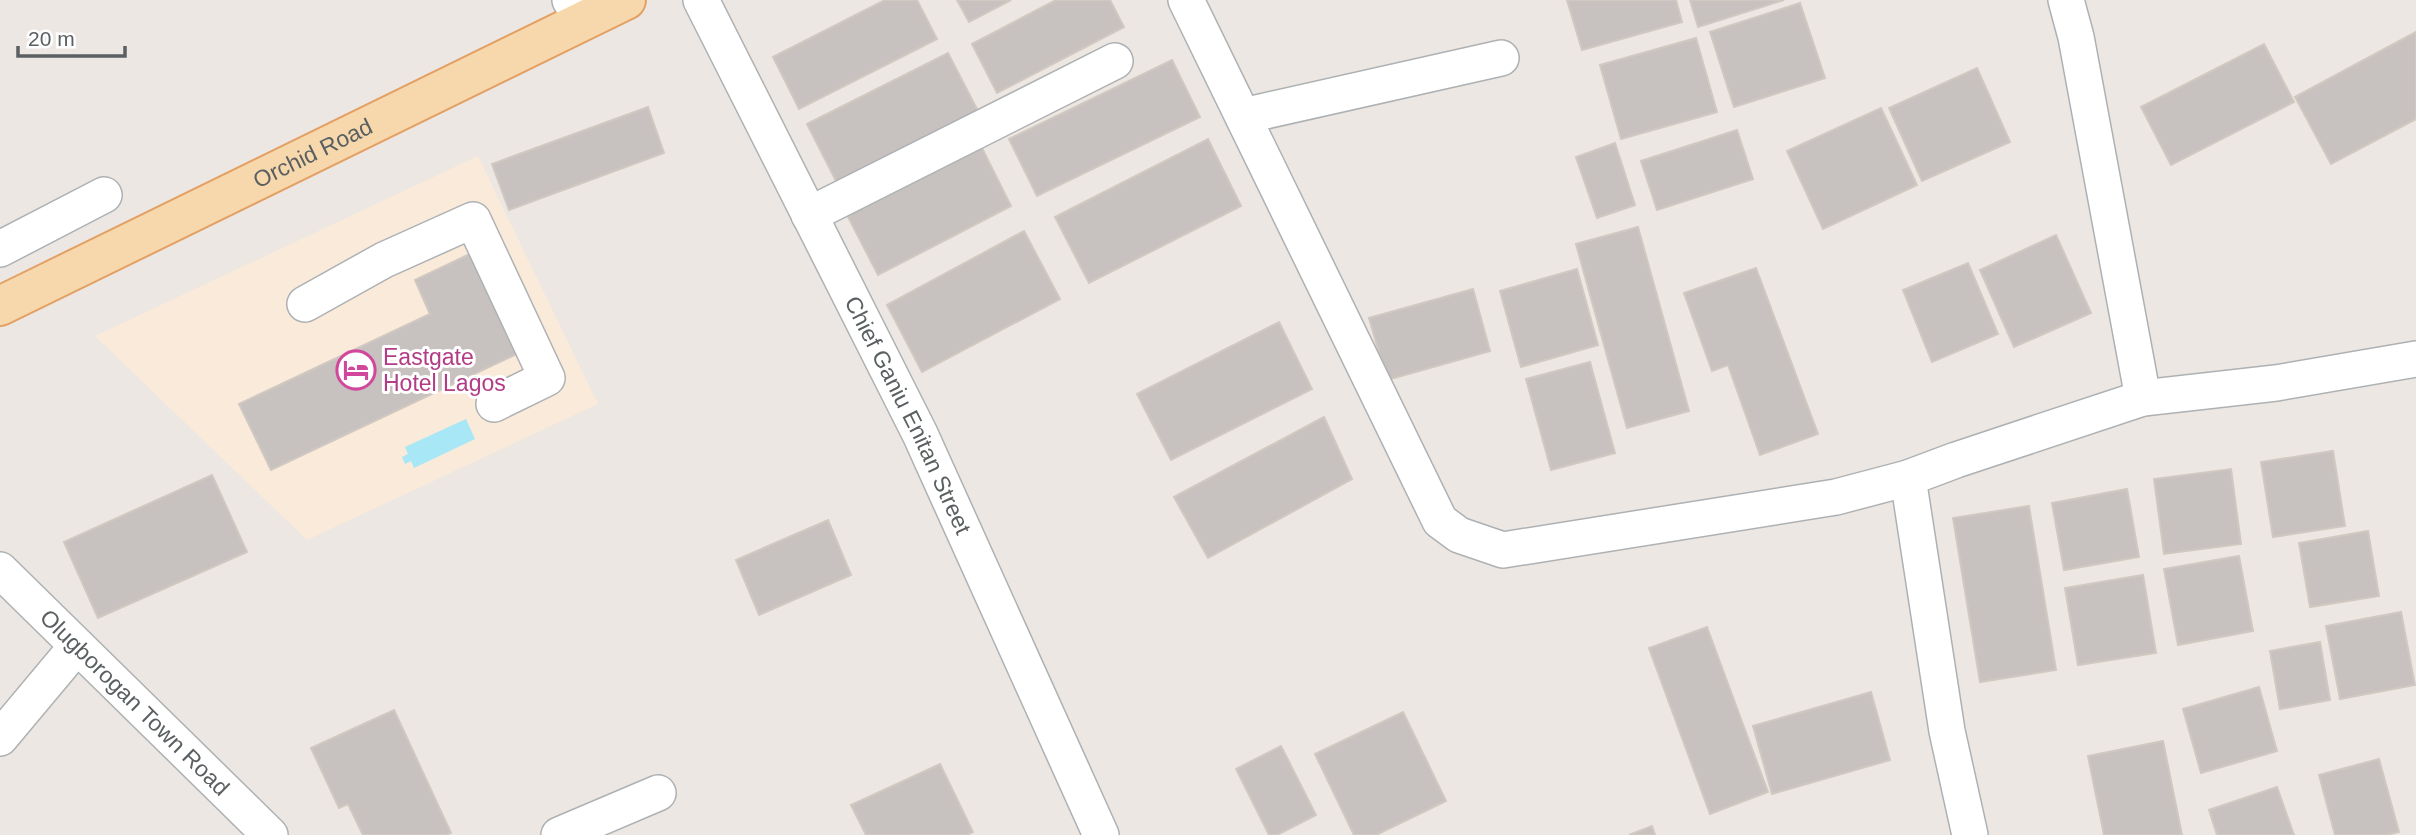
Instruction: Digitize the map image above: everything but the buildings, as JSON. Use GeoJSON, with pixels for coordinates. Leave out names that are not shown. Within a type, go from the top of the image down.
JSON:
{"type":"FeatureCollection","features":[{"type":"Feature","properties":{"kind":"main road","name":"Orchid Road"},"geometry":{"type":"LineString","coordinates":[[0,306],[576,11],[626,0]]}},
{"type":"Feature","properties":{"kind":"street","name":"Chief Ganiu Enitan Street"},"geometry":{"type":"LineString","coordinates":[[701,0],[920,434],[1101,835]]}},
{"type":"Feature","properties":{"kind":"street"},"geometry":{"type":"LineString","coordinates":[[1186,0],[1440,521],[1459,535],[1503,550],[1836,497],[1908,478],[2143,398],[2276,383],[2416,359]]}},
{"type":"Feature","properties":{"kind":"street"},"geometry":{"type":"LineString","coordinates":[[2066,0],[2076,37],[2143,398]]}},
{"type":"Feature","properties":{"kind":"street"},"geometry":{"type":"LineString","coordinates":[[1243,116],[1501,58]]}},
{"type":"Feature","properties":{"kind":"street"},"geometry":{"type":"LineString","coordinates":[[809,215],[1115,61]]}},
{"type":"Feature","properties":{"kind":"street"},"geometry":{"type":"LineString","coordinates":[[0,248],[104,195]]}},
{"type":"Feature","properties":{"kind":"street"},"geometry":{"type":"LineString","coordinates":[[305,304],[384,260],[473,220],[547,378],[494,404]]}},
{"type":"Feature","properties":{"kind":"street"},"geometry":{"type":"LineString","coordinates":[[1908,478],[1947,731],[1970,835]]}},
{"type":"Feature","properties":{"kind":"street","name":"Olugborogan Town Road"},"geometry":{"type":"LineString","coordinates":[[0,570],[271,835]]}},
{"type":"Feature","properties":{"kind":"street"},"geometry":{"type":"LineString","coordinates":[[0,738],[77,646]]}},
{"type":"Feature","properties":{"kind":"street"},"geometry":{"type":"LineString","coordinates":[[559,835],[658,793]]}},
{"type":"Feature","properties":{"kind":"shaded area","name":"Eastgate Hotel Lagos"},"geometry":{"type":"Polygon","coordinates":[[[478,156],[598,404],[307,540],[95,336],[478,156]]]}},
{"type":"Feature","properties":{"kind":"water"},"geometry":{"type":"Polygon","coordinates":[[[466,419],[475,439],[414,468],[411,461],[405,464],[402,457],[408,454],[405,447],[466,419]]]}},
{"type":"Feature","properties":{"kind":"place","name":"Eastgate Hotel Lagos"},"geometry":{"type":"Point","coordinates":[356,370]}}]}
